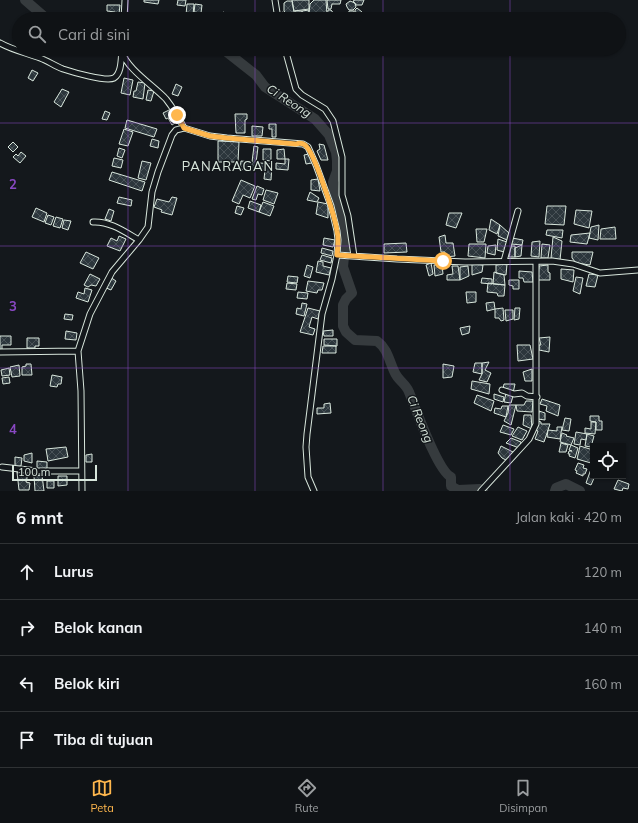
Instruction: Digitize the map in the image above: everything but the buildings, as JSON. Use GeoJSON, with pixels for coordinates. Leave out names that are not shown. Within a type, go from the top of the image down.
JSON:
{"type":"FeatureCollection","features":[{"type":"Feature","properties":{"kind":"street"},"geometry":{"type":"LineString","coordinates":[[124,12],[125,0]]}},
{"type":"Feature","properties":{"kind":"street"},"geometry":{"type":"LineString","coordinates":[[275,0],[277,12]]}},
{"type":"Feature","properties":{"kind":"street"},"geometry":{"type":"LineString","coordinates":[[0,44],[12,49]]}},
{"type":"Feature","properties":{"kind":"street"},"geometry":{"type":"LineString","coordinates":[[33,56],[63,69],[103,79],[111,79],[117,74],[120,69],[121,56]]}},
{"type":"Feature","properties":{"kind":"street"},"geometry":{"type":"LineString","coordinates":[[124,56],[127,62],[165,98],[184,128]]}},
{"type":"Feature","properties":{"kind":"street"},"geometry":{"type":"LineString","coordinates":[[287,56],[296,89],[302,95],[325,109],[333,121],[342,157],[342,195],[348,216],[352,256]]}},
{"type":"Feature","properties":{"kind":"street"},"geometry":{"type":"LineString","coordinates":[[82,491],[81,391],[78,351],[90,314],[101,291],[112,272],[148,227],[152,192],[158,172],[172,135],[176,130],[184,128],[210,136],[296,144],[301,143],[306,145],[316,165],[331,206],[337,231],[339,255],[322,314],[307,434],[306,447],[308,477],[314,491]]}},
{"type":"Feature","properties":{"kind":"street"},"geometry":{"type":"LineString","coordinates":[[504,261],[518,211]]}},
{"type":"Feature","properties":{"kind":"street"},"geometry":{"type":"LineString","coordinates":[[93,222],[106,223],[139,240]]}},
{"type":"Feature","properties":{"kind":"street"},"geometry":{"type":"LineString","coordinates":[[339,255],[458,262],[552,261],[591,269],[600,273],[638,270]]}},
{"type":"Feature","properties":{"kind":"street"},"geometry":{"type":"LineString","coordinates":[[482,490],[529,440],[536,424],[536,262]]}},
{"type":"Feature","properties":{"kind":"street"},"geometry":{"type":"LineString","coordinates":[[0,352],[78,351]]}},
{"type":"Feature","properties":{"kind":"street"},"geometry":{"type":"LineString","coordinates":[[502,390],[514,394],[520,392],[527,396],[537,398]]}},
{"type":"Feature","properties":{"kind":"street"},"geometry":{"type":"LineString","coordinates":[[2,467],[37,471],[81,471]]}},
{"type":"Feature","properties":{"kind":"waterway","name":"Ci Reong"},"geometry":{"type":"LineString","coordinates":[[25,0],[39,12]]}},
{"type":"Feature","properties":{"kind":"waterway","name":"Ci Reong"},"geometry":{"type":"LineString","coordinates":[[232,56],[256,75],[265,87],[315,119],[329,135],[336,152],[337,161],[337,171],[333,182],[335,200],[342,214],[346,236],[343,267],[352,293],[343,305],[343,326],[346,332],[355,340],[377,341],[384,348],[396,375],[408,389],[433,452],[445,472],[451,477],[451,486],[458,490],[480,489],[483,491]]}},
{"type":"Feature","properties":{"kind":"waterway","name":"Ci Reong"},"geometry":{"type":"LineString","coordinates":[[555,491],[556,488],[566,484],[580,491]]}},
{"type":"Feature","properties":{"kind":"district","name":"PANARAGAN"},"geometry":{"type":"Point","coordinates":[228,166]}},
{"type":"Feature","properties":{"kind":"route"},"geometry":{"type":"LineString","coordinates":[[177,115],[184,128],[210,136],[296,144],[301,143],[306,145],[316,165],[331,206],[337,231],[337,255],[397,260],[443,261]]}}]}
